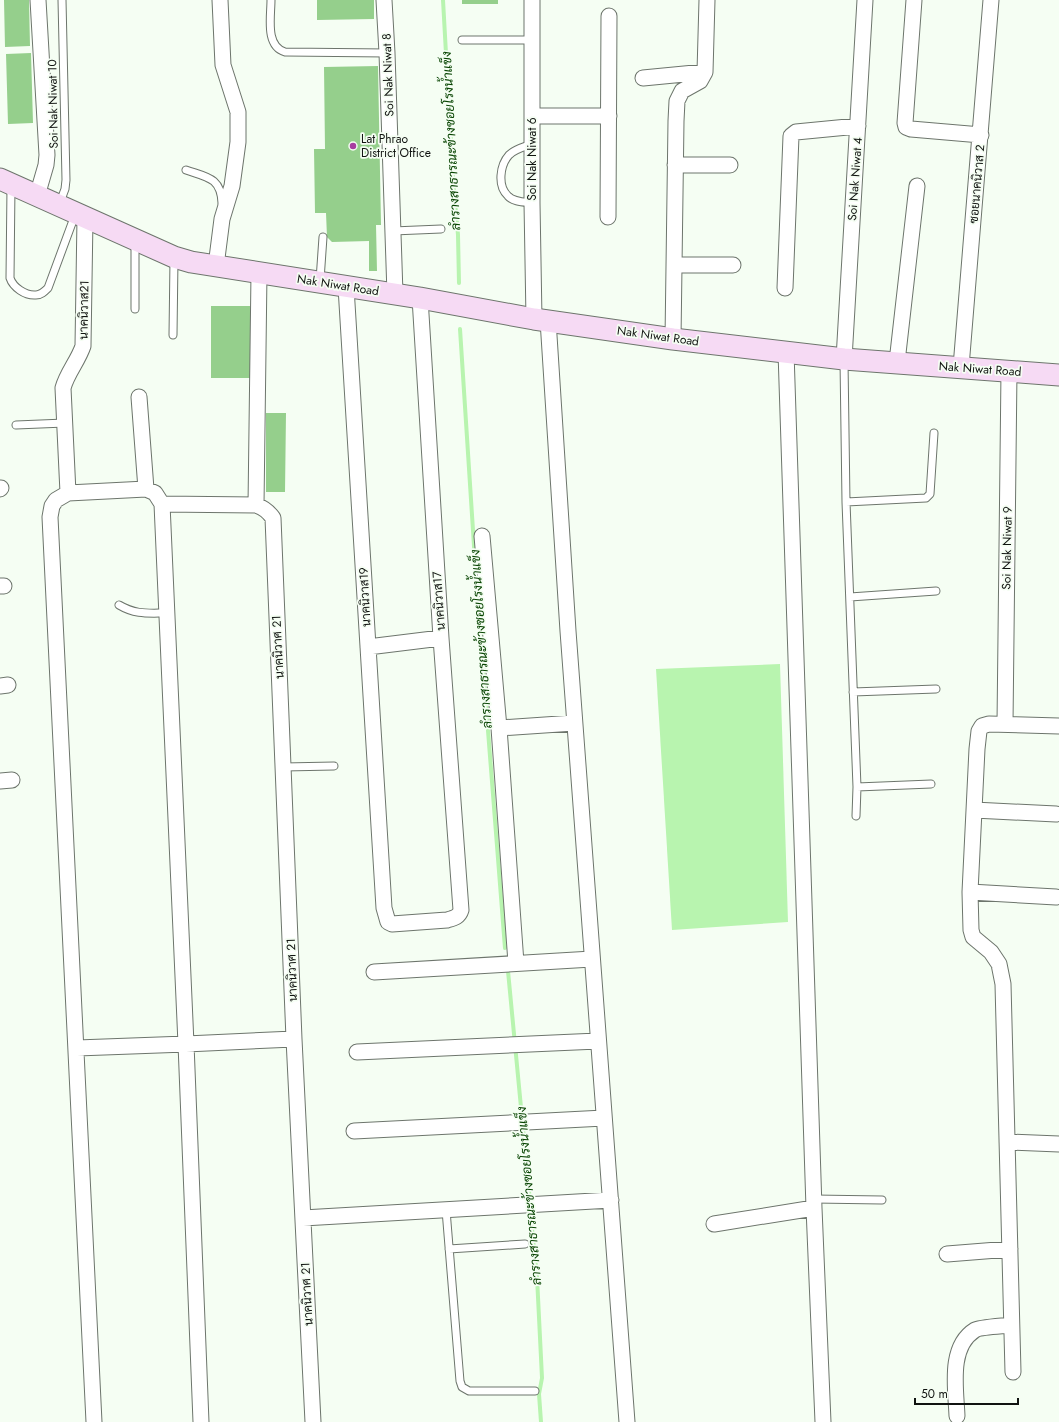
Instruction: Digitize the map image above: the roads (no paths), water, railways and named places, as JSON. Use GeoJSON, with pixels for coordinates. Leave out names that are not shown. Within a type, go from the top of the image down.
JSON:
{"type":"FeatureCollection","features":[{"type":"Feature","properties":{"kind":"main road","name":"Nak Niwat Road"},"geometry":{"type":"LineString","coordinates":[[6,182],[174,257],[191,262],[420,298],[541,320],[673,339],[844,359],[1059,375]]}},
{"type":"Feature","properties":{"kind":"street"},"geometry":{"type":"LineString","coordinates":[[37,196],[46,165],[47,155],[38,0]]}},
{"type":"Feature","properties":{"kind":"street"},"geometry":{"type":"LineString","coordinates":[[216,266],[222,219],[232,186],[238,142],[238,112],[222,66],[220,0]]}},
{"type":"Feature","properties":{"kind":"street","name":"Soi Nak Niwat 8"},"geometry":{"type":"LineString","coordinates":[[384,0],[395,294]]}},
{"type":"Feature","properties":{"kind":"street","name":"Soi Nak Niwat 6"},"geometry":{"type":"LineString","coordinates":[[532,0],[532,203],[574,723],[627,1422]]}},
{"type":"Feature","properties":{"kind":"street"},"geometry":{"type":"LineString","coordinates":[[673,339],[677,101],[682,91],[700,81],[705,72],[707,0]]}},
{"type":"Feature","properties":{"kind":"street","name":"Soi Nak Niwat 4"},"geometry":{"type":"LineString","coordinates":[[844,359],[865,0]]}},
{"type":"Feature","properties":{"kind":"street"},"geometry":{"type":"LineString","coordinates":[[914,0],[906,128],[981,135]]}},
{"type":"Feature","properties":{"kind":"street","name":"ซอยนาคนิวาส 2"},"geometry":{"type":"LineString","coordinates":[[961,367],[991,0]]}},
{"type":"Feature","properties":{"kind":"street"},"geometry":{"type":"LineString","coordinates":[[608,217],[609,16]]}},
{"type":"Feature","properties":{"kind":"street"},"geometry":{"type":"LineString","coordinates":[[643,78],[705,72]]}},
{"type":"Feature","properties":{"kind":"street"},"geometry":{"type":"LineString","coordinates":[[532,116],[609,116]]}},
{"type":"Feature","properties":{"kind":"street"},"geometry":{"type":"LineString","coordinates":[[785,288],[792,136],[796,132],[858,126]]}},
{"type":"Feature","properties":{"kind":"street"},"geometry":{"type":"LineString","coordinates":[[675,165],[730,165]]}},
{"type":"Feature","properties":{"kind":"street"},"geometry":{"type":"LineString","coordinates":[[897,362],[917,186]]}},
{"type":"Feature","properties":{"kind":"street","name":"นาคนิวาส21"},"geometry":{"type":"LineString","coordinates":[[68,493],[63,388],[66,378],[84,346],[73,212]]}},
{"type":"Feature","properties":{"kind":"street"},"geometry":{"type":"LineString","coordinates":[[674,265],[733,265]]}},
{"type":"Feature","properties":{"kind":"street"},"geometry":{"type":"LineString","coordinates":[[162,504],[256,505],[259,273]]}},
{"type":"Feature","properties":{"kind":"street","name":"นาคนิวาส19"},"geometry":{"type":"LineString","coordinates":[[346,287],[384,908]]}},
{"type":"Feature","properties":{"kind":"street","name":"นาคนิวาส17"},"geometry":{"type":"LineString","coordinates":[[384,908],[388,922],[392,924],[456,918],[460,914],[461,904],[441,638],[420,298]]}},
{"type":"Feature","properties":{"kind":"street"},"geometry":{"type":"LineString","coordinates":[[786,352],[814,1204],[823,1422]]}},
{"type":"Feature","properties":{"kind":"street","name":"Soi Nak Niwat 9"},"geometry":{"type":"LineString","coordinates":[[1005,724],[1009,371]]}},
{"type":"Feature","properties":{"kind":"street"},"geometry":{"type":"LineString","coordinates":[[139,397],[146,489]]}},
{"type":"Feature","properties":{"kind":"street"},"geometry":{"type":"LineString","coordinates":[[94,1422],[50,517],[52,506],[56,500],[68,493],[146,489],[155,493],[162,504],[186,1044],[200,1422]]}},
{"type":"Feature","properties":{"kind":"street","name":"นาคนิวาศ 21"},"geometry":{"type":"LineString","coordinates":[[256,505],[263,507],[273,518],[294,1039],[313,1422]]}},
{"type":"Feature","properties":{"kind":"street"},"geometry":{"type":"LineString","coordinates":[[482,536],[499,728],[516,963]]}},
{"type":"Feature","properties":{"kind":"street"},"geometry":{"type":"LineString","coordinates":[[368,648],[441,638]]}},
{"type":"Feature","properties":{"kind":"street"},"geometry":{"type":"LineString","coordinates":[[499,728],[574,723]]}},
{"type":"Feature","properties":{"kind":"street"},"geometry":{"type":"LineString","coordinates":[[1013,1372],[1002,978],[1000,964],[990,952],[973,937],[972,930],[970,892],[977,749],[979,730],[982,726],[989,724],[1059,726]]}},
{"type":"Feature","properties":{"kind":"street"},"geometry":{"type":"LineString","coordinates":[[974,810],[1056,814]]}},
{"type":"Feature","properties":{"kind":"street"},"geometry":{"type":"LineString","coordinates":[[970,892],[1056,897]]}},
{"type":"Feature","properties":{"kind":"street"},"geometry":{"type":"LineString","coordinates":[[374,972],[592,959]]}},
{"type":"Feature","properties":{"kind":"street"},"geometry":{"type":"LineString","coordinates":[[77,1048],[294,1039]]}},
{"type":"Feature","properties":{"kind":"street"},"geometry":{"type":"LineString","coordinates":[[357,1052],[598,1040]]}},
{"type":"Feature","properties":{"kind":"street"},"geometry":{"type":"LineString","coordinates":[[354,1131],[604,1118]]}},
{"type":"Feature","properties":{"kind":"street"},"geometry":{"type":"LineString","coordinates":[[1007,1142],[1059,1144]]}},
{"type":"Feature","properties":{"kind":"street"},"geometry":{"type":"LineString","coordinates":[[303,1218],[611,1200]]}},
{"type":"Feature","properties":{"kind":"street"},"geometry":{"type":"LineString","coordinates":[[714,1224],[814,1204]]}},
{"type":"Feature","properties":{"kind":"street"},"geometry":{"type":"LineString","coordinates":[[947,1254],[1010,1249]]}},
{"type":"Feature","properties":{"kind":"street"},"geometry":{"type":"LineString","coordinates":[[957,1416],[955,1365],[962,1341],[976,1329],[1012,1325]]}},
{"type":"Feature","properties":{"kind":"lane","name":"Soi Nak Niwat 10"},"geometry":{"type":"LineString","coordinates":[[6,182],[10,278],[12,284],[16,288],[35,296],[42,294],[48,288],[73,212],[65,189],[62,0]]}},
{"type":"Feature","properties":{"kind":"lane"},"geometry":{"type":"LineString","coordinates":[[270,0],[271,34],[274,44],[279,50],[286,52],[387,52]]}},
{"type":"Feature","properties":{"kind":"lane"},"geometry":{"type":"LineString","coordinates":[[462,40],[532,40]]}},
{"type":"Feature","properties":{"kind":"lane"},"geometry":{"type":"LineString","coordinates":[[532,144],[516,150],[508,156],[501,174],[502,187],[508,196],[514,200],[532,203]]}},
{"type":"Feature","properties":{"kind":"lane"},"geometry":{"type":"LineString","coordinates":[[186,170],[210,178],[216,182],[222,194],[222,219]]}},
{"type":"Feature","properties":{"kind":"lane"},"geometry":{"type":"LineString","coordinates":[[393,231],[441,229]]}},
{"type":"Feature","properties":{"kind":"lane"},"geometry":{"type":"LineString","coordinates":[[320,283],[323,237]]}},
{"type":"Feature","properties":{"kind":"lane"},"geometry":{"type":"LineString","coordinates":[[135,240],[135,309]]}},
{"type":"Feature","properties":{"kind":"lane"},"geometry":{"type":"LineString","coordinates":[[173,335],[174,257]]}},
{"type":"Feature","properties":{"kind":"lane"},"geometry":{"type":"LineString","coordinates":[[844,359],[846,502],[857,787],[856,816]]}},
{"type":"Feature","properties":{"kind":"lane"},"geometry":{"type":"LineString","coordinates":[[16,425],[65,423]]}},
{"type":"Feature","properties":{"kind":"lane"},"geometry":{"type":"LineString","coordinates":[[846,502],[926,498],[930,494],[934,434]]}},
{"type":"Feature","properties":{"kind":"lane"},"geometry":{"type":"LineString","coordinates":[[850,598],[936,591]]}},
{"type":"Feature","properties":{"kind":"lane"},"geometry":{"type":"LineString","coordinates":[[119,605],[129,611],[137,613],[167,613]]}},
{"type":"Feature","properties":{"kind":"lane"},"geometry":{"type":"LineString","coordinates":[[853,692],[936,689]]}},
{"type":"Feature","properties":{"kind":"lane"},"geometry":{"type":"LineString","coordinates":[[284,767],[334,766]]}},
{"type":"Feature","properties":{"kind":"lane"},"geometry":{"type":"LineString","coordinates":[[857,787],[931,784]]}},
{"type":"Feature","properties":{"kind":"lane"},"geometry":{"type":"LineString","coordinates":[[814,1204],[882,1200]]}},
{"type":"Feature","properties":{"kind":"lane"},"geometry":{"type":"LineString","coordinates":[[446,1210],[460,1381],[462,1387],[469,1392],[535,1391]]}},
{"type":"Feature","properties":{"kind":"lane"},"geometry":{"type":"LineString","coordinates":[[449,1249],[525,1244]]}},
{"type":"Feature","properties":{"kind":"waterway","name":"ลำรางสาธารณะข้างซอยโรงน้ำแข็ง"},"geometry":{"type":"LineString","coordinates":[[443,0],[453,179],[458,235],[459,283]]}},
{"type":"Feature","properties":{"kind":"waterway","name":"ลำรางสาธารณะข้างซอยโรงน้ำแข็ง"},"geometry":{"type":"LineString","coordinates":[[460,329],[476,577],[505,948]]}},
{"type":"Feature","properties":{"kind":"waterway","name":"ลำรางสาธารณะข้างซอยโรงน้ำแข็ง"},"geometry":{"type":"LineString","coordinates":[[508,971],[530,1202]]}},
{"type":"Feature","properties":{"kind":"waterway","name":"ลำรางสาธารณะข้างซอยโรงน้ำแข็ง"},"geometry":{"type":"LineString","coordinates":[[530,1209],[537,1277],[542,1378],[539,1394],[541,1422]]}},
{"type":"Feature","properties":{"kind":"place","name":"Lat Phrao District Office"},"geometry":{"type":"Point","coordinates":[353,146]}}]}
